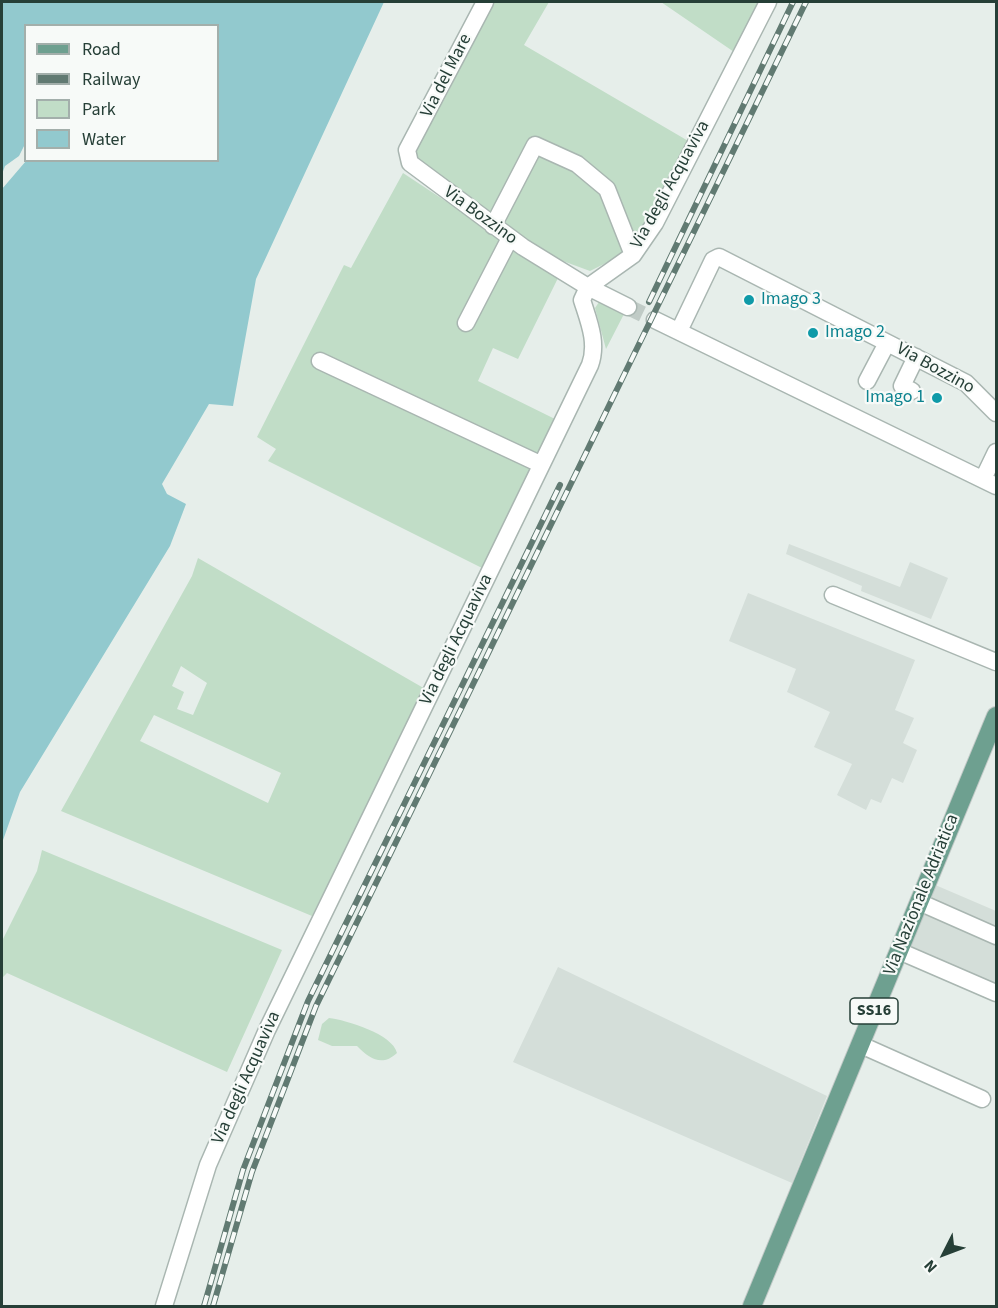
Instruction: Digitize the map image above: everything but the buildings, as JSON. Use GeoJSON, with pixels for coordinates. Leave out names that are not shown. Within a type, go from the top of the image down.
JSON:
{"type":"FeatureCollection","features":[{"type":"Feature","properties":{"kind":"main road","name":"Via Nazionale Adriatica"},"geometry":{"type":"LineString","coordinates":[[752,1306],[996,716]]}},
{"type":"Feature","properties":{"kind":"street","name":"Via del Mare"},"geometry":{"type":"LineString","coordinates":[[407,150],[485,2]]}},
{"type":"Feature","properties":{"kind":"street","name":"Via degli Acquaviva"},"geometry":{"type":"LineString","coordinates":[[164,1306],[208,1165],[267,1030],[515,523],[540,464],[594,352],[582,300],[588,287],[633,255],[655,223],[768,2]]}},
{"type":"Feature","properties":{"kind":"street"},"geometry":{"type":"LineString","coordinates":[[494,226],[535,146],[577,164],[607,189],[633,255]]}},
{"type":"Feature","properties":{"kind":"street","name":"Via Bozzino"},"geometry":{"type":"LineString","coordinates":[[407,150],[413,167],[510,238],[588,287],[628,307]]}},
{"type":"Feature","properties":{"kind":"street"},"geometry":{"type":"LineString","coordinates":[[466,323],[510,238]]}},
{"type":"Feature","properties":{"kind":"street","name":"Via Bozzino"},"geometry":{"type":"LineString","coordinates":[[679,332],[713,260],[719,257],[966,383],[996,414]]}},
{"type":"Feature","properties":{"kind":"street"},"geometry":{"type":"LineString","coordinates":[[655,320],[990,483],[996,452]]}},
{"type":"Feature","properties":{"kind":"street"},"geometry":{"type":"LineString","coordinates":[[867,381],[887,343]]}},
{"type":"Feature","properties":{"kind":"street"},"geometry":{"type":"LineString","coordinates":[[912,391],[902,386],[916,357]]}},
{"type":"Feature","properties":{"kind":"street"},"geometry":{"type":"LineString","coordinates":[[320,361],[540,464]]}},
{"type":"Feature","properties":{"kind":"street"},"geometry":{"type":"LineString","coordinates":[[833,595],[996,662]]}},
{"type":"Feature","properties":{"kind":"street"},"geometry":{"type":"LineString","coordinates":[[919,902],[996,936]]}},
{"type":"Feature","properties":{"kind":"street"},"geometry":{"type":"LineString","coordinates":[[899,951],[996,993]]}},
{"type":"Feature","properties":{"kind":"street"},"geometry":{"type":"LineString","coordinates":[[861,1045],[982,1099]]}},
{"type":"Feature","properties":{"kind":"shaded area"},"geometry":{"type":"Polygon","coordinates":[[[789,544],[900,587],[910,562],[948,578],[931,619],[861,591],[862,586],[786,554],[789,544]]]}},
{"type":"Feature","properties":{"kind":"shaded area"},"geometry":{"type":"Polygon","coordinates":[[[748,593],[915,660],[895,710],[914,718],[903,743],[917,750],[903,783],[892,778],[881,803],[871,799],[866,810],[837,795],[852,764],[814,747],[830,712],[787,692],[796,669],[729,641],[748,593]]]}},
{"type":"Feature","properties":{"kind":"shaded area"},"geometry":{"type":"Polygon","coordinates":[[[933,884],[996,911],[996,986],[907,948],[933,884]]]}},
{"type":"Feature","properties":{"kind":"shaded area"},"geometry":{"type":"Polygon","coordinates":[[[558,967],[827,1096],[792,1183],[513,1062],[558,967]]]}},
{"type":"Feature","properties":{"kind":"green space"},"geometry":{"type":"Polygon","coordinates":[[[494,2],[549,2],[524,45],[690,142],[663,196],[626,253],[590,271],[541,253],[418,163],[411,152],[444,100],[494,2]]]}},
{"type":"Feature","properties":{"kind":"green space"},"geometry":{"type":"Polygon","coordinates":[[[661,2],[761,2],[737,54],[661,2]]]}},
{"type":"Feature","properties":{"kind":"green space"},"geometry":{"type":"Polygon","coordinates":[[[403,173],[559,276],[518,359],[493,348],[478,381],[557,420],[484,569],[268,461],[276,449],[257,437],[344,265],[351,268],[403,173]]]}},
{"type":"Feature","properties":{"kind":"green space"},"geometry":{"type":"Polygon","coordinates":[[[599,302],[624,314],[606,349],[595,308],[599,302]]]}},
{"type":"Feature","properties":{"kind":"green space"},"geometry":{"type":"Polygon","coordinates":[[[198,558],[427,690],[312,916],[61,811],[192,576],[198,558]],[[181,666],[172,686],[184,692],[177,709],[193,715],[207,683],[181,666]],[[154,715],[140,741],[268,803],[281,773],[154,715]]]}},
{"type":"Feature","properties":{"kind":"green space"},"geometry":{"type":"Polygon","coordinates":[[[42,850],[282,950],[227,1072],[7,973],[2,978],[2,941],[37,871],[42,850]]]}},
{"type":"Feature","properties":{"kind":"green space"},"geometry":{"type":"Polygon","coordinates":[[[329,1018],[357,1025],[378,1034],[394,1046],[397,1053],[386,1060],[376,1060],[357,1046],[332,1046],[318,1040],[322,1024],[329,1018]]]}},
{"type":"Feature","properties":{"kind":"water"},"geometry":{"type":"Polygon","coordinates":[[[2,2],[384,2],[256,279],[233,406],[209,404],[162,484],[167,494],[186,504],[170,546],[20,792],[2,843],[2,2]]]}},
{"type":"Feature","properties":{"kind":"pier"},"geometry":{"type":"Polygon","coordinates":[[[24,146],[25,162],[2,189],[2,174],[5,166],[19,156],[24,146]]]}},
{"type":"Feature","properties":{"kind":"tunnel"},"geometry":{"type":"LineString","coordinates":[[628,307],[655,320]]}},
{"type":"Feature","properties":{"kind":"railway"},"geometry":{"type":"LineString","coordinates":[[649,302],[793,2]]}},
{"type":"Feature","properties":{"kind":"railway"},"geometry":{"type":"LineString","coordinates":[[213,1306],[252,1172],[316,1006],[806,2]]}},
{"type":"Feature","properties":{"kind":"railway"},"geometry":{"type":"LineString","coordinates":[[204,1306],[243,1170],[308,1001],[560,485]]}},
{"type":"Feature","properties":{"kind":"place","name":"Imago 3"},"geometry":{"type":"Point","coordinates":[749,300]}},
{"type":"Feature","properties":{"kind":"place","name":"Imago 2"},"geometry":{"type":"Point","coordinates":[813,333]}},
{"type":"Feature","properties":{"kind":"place","name":"Imago 1"},"geometry":{"type":"Point","coordinates":[937,398]}}]}
